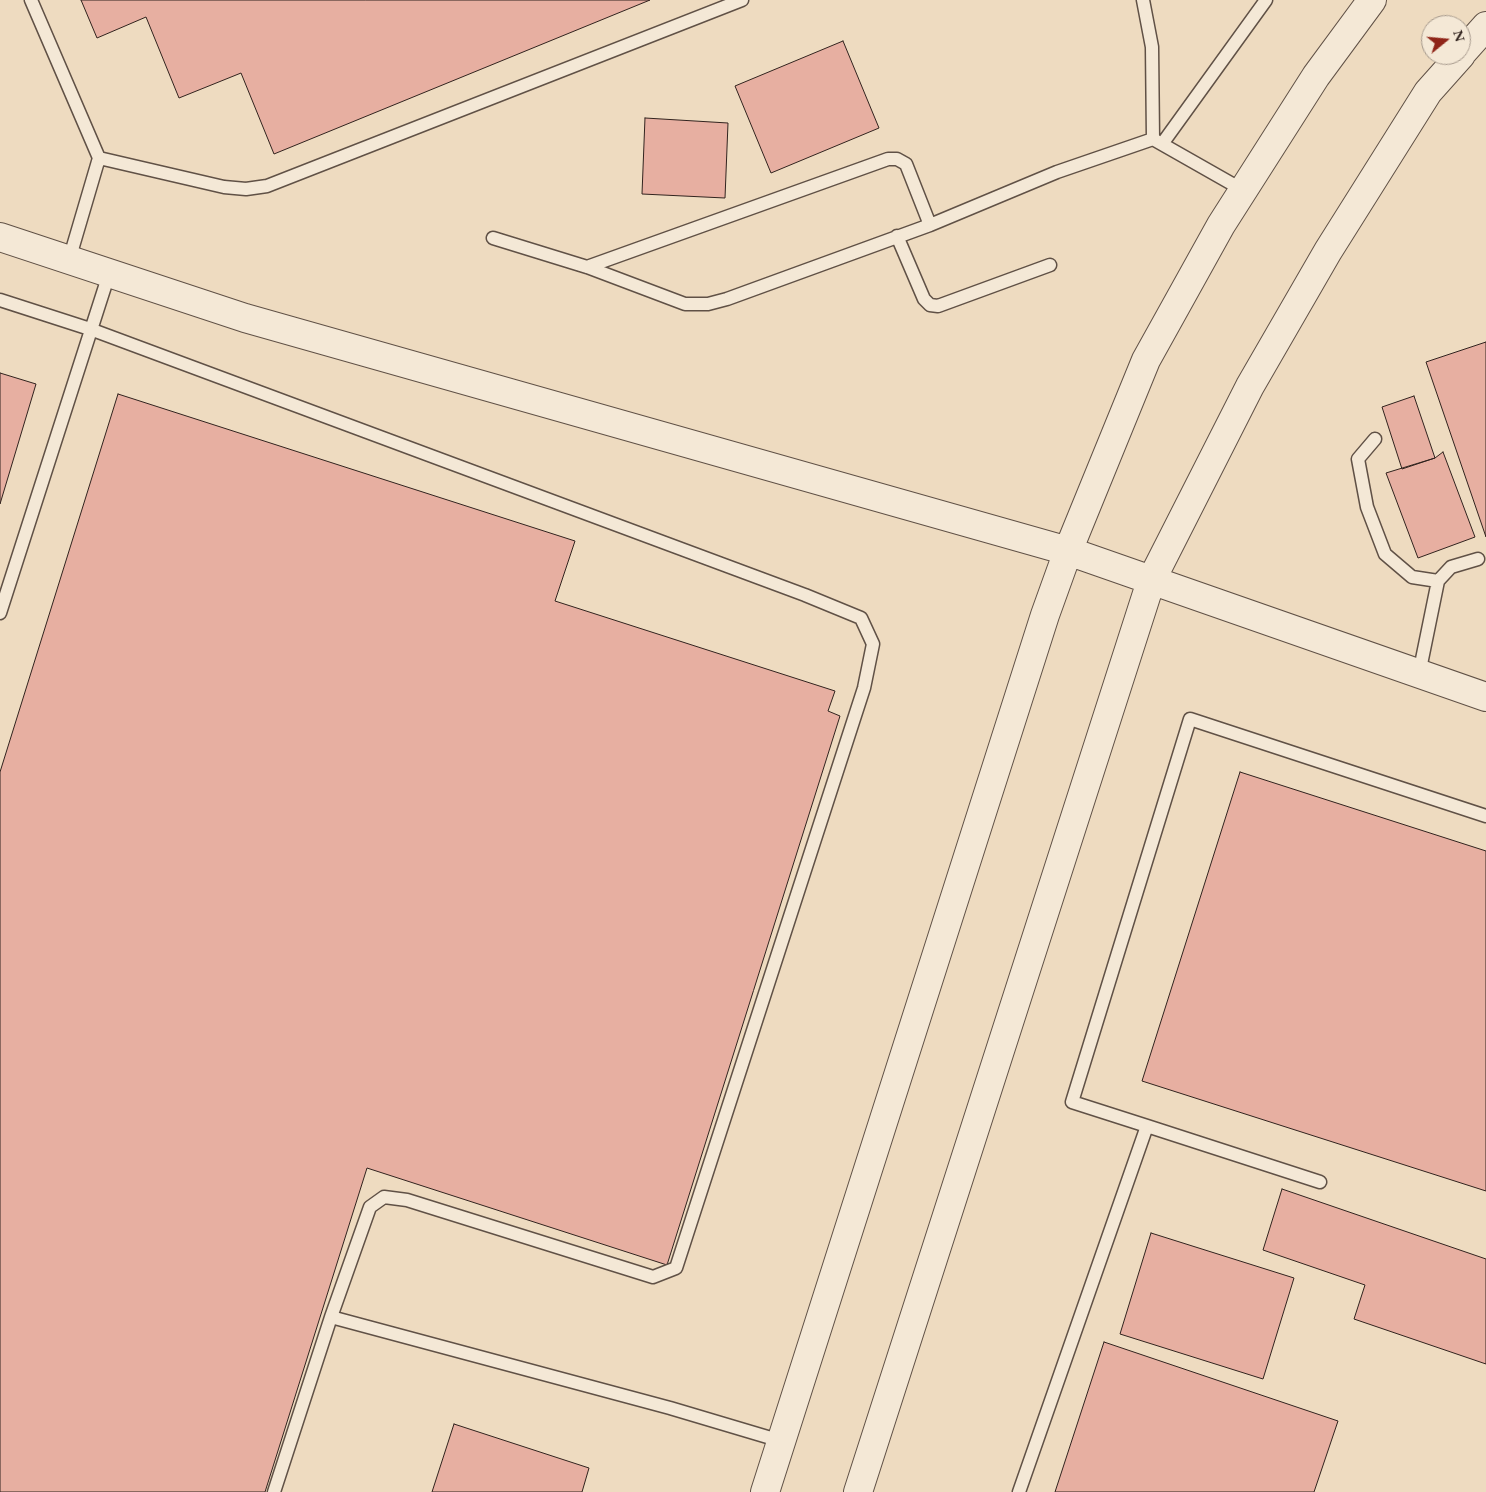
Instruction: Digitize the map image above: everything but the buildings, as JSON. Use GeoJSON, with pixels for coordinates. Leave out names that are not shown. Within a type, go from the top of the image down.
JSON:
{"type":"FeatureCollection","features":[{"type":"Feature","properties":{"kind":"street"},"geometry":{"type":"LineString","coordinates":[[765,1492],[1039,634],[1068,551],[1146,360],[1221,225],[1316,76],[1372,0]]}},
{"type":"Feature","properties":{"kind":"street"},"geometry":{"type":"LineString","coordinates":[[1471,43],[1486,26]]}},
{"type":"Feature","properties":{"kind":"street"},"geometry":{"type":"LineString","coordinates":[[858,1492],[1151,581],[1250,386],[1328,251],[1428,92],[1452,65]]}},
{"type":"Feature","properties":{"kind":"street"},"geometry":{"type":"LineString","coordinates":[[0,237],[245,318],[1068,551],[1486,698]]}},
{"type":"Feature","properties":{"kind":"lane"},"geometry":{"type":"LineString","coordinates":[[31,0],[99,158],[70,260]]}},
{"type":"Feature","properties":{"kind":"lane"},"geometry":{"type":"LineString","coordinates":[[99,158],[224,187],[246,189],[267,186],[742,0]]}},
{"type":"Feature","properties":{"kind":"lane"},"geometry":{"type":"LineString","coordinates":[[1144,0],[1152,47],[1158,141]]}},
{"type":"Feature","properties":{"kind":"lane"},"geometry":{"type":"LineString","coordinates":[[493,238],[587,267],[685,304],[708,304],[727,299],[930,225],[1057,172],[1158,141],[1266,0]]}},
{"type":"Feature","properties":{"kind":"lane"},"geometry":{"type":"LineString","coordinates":[[1158,141],[1234,185],[1249,181]]}},
{"type":"Feature","properties":{"kind":"lane"},"geometry":{"type":"LineString","coordinates":[[587,267],[888,159],[897,159],[906,164],[930,225]]}},
{"type":"Feature","properties":{"kind":"lane"},"geometry":{"type":"LineString","coordinates":[[897,236],[924,299],[930,305],[938,306],[1050,264]]}},
{"type":"Feature","properties":{"kind":"lane"},"geometry":{"type":"LineString","coordinates":[[0,613],[109,274]]}},
{"type":"Feature","properties":{"kind":"lane"},"geometry":{"type":"LineString","coordinates":[[0,300],[90,329],[806,595],[861,618],[873,644],[864,688],[676,1268],[653,1277],[407,1200],[384,1197],[370,1207],[331,1317],[274,1492]]}},
{"type":"Feature","properties":{"kind":"lane"},"geometry":{"type":"LineString","coordinates":[[1375,439],[1358,459],[1367,507],[1385,554],[1412,577],[1438,581]]}},
{"type":"Feature","properties":{"kind":"lane"},"geometry":{"type":"LineString","coordinates":[[1418,674],[1438,581],[1451,567],[1478,559]]}},
{"type":"Feature","properties":{"kind":"lane"},"geometry":{"type":"LineString","coordinates":[[1320,1182],[1072,1102],[1190,719],[1486,816]]}},
{"type":"Feature","properties":{"kind":"lane"},"geometry":{"type":"LineString","coordinates":[[1019,1492],[1147,1126]]}},
{"type":"Feature","properties":{"kind":"lane"},"geometry":{"type":"LineString","coordinates":[[331,1317],[670,1408],[782,1442]]}}]}
